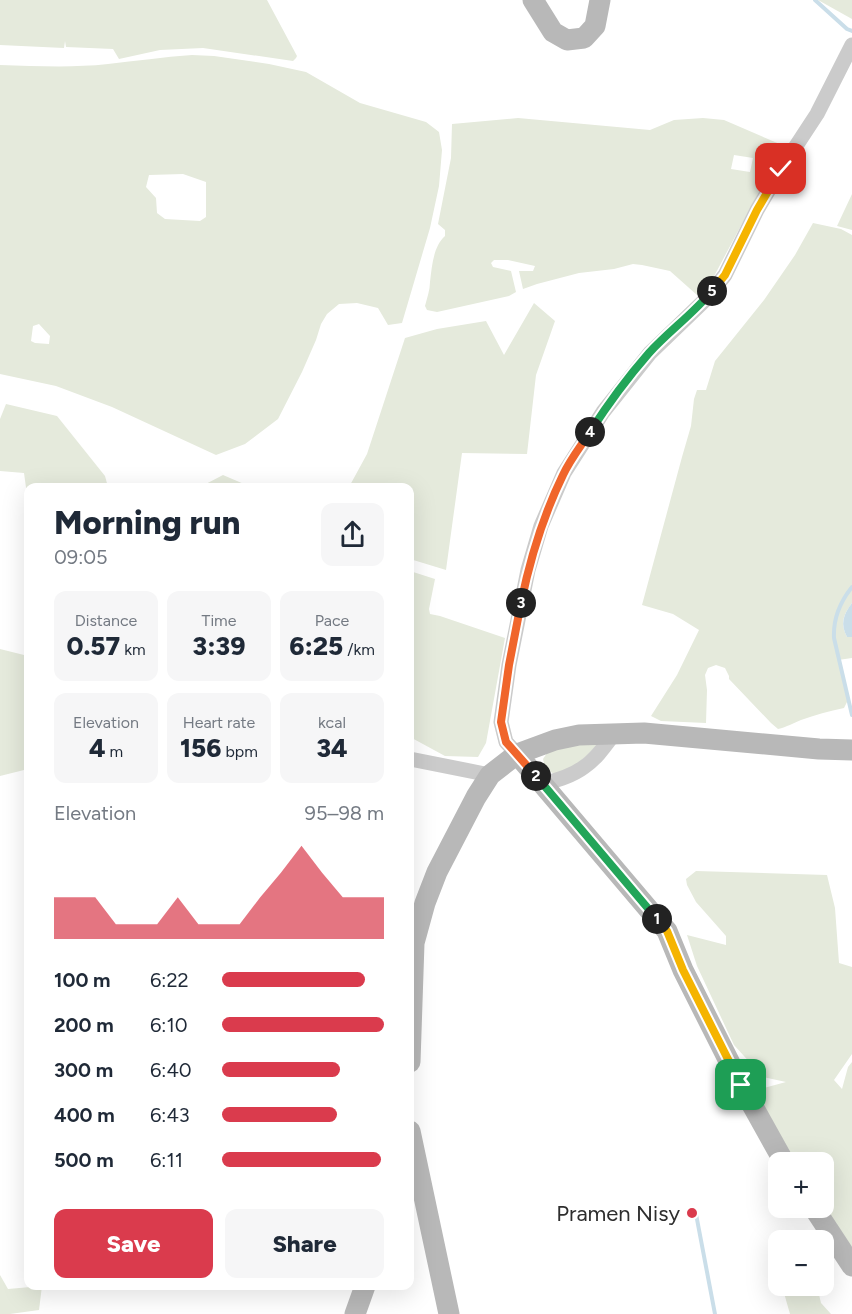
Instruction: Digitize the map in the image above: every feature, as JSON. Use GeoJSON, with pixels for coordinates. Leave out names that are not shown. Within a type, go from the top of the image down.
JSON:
{"type":"FeatureCollection","features":[{"type":"Feature","properties":{"kind":"street"},"geometry":{"type":"LineString","coordinates":[[533,0],[553,32],[567,40],[584,38],[595,26],[600,0]]}},
{"type":"Feature","properties":{"kind":"street"},"geometry":{"type":"LineString","coordinates":[[778,1152],[741,1085],[683,970],[667,931],[506,742],[501,722],[509,665],[528,570],[541,526],[564,473],[603,412],[650,353],[704,301],[725,275],[757,210],[818,114],[852,45]]}},
{"type":"Feature","properties":{"kind":"street"},"geometry":{"type":"LineString","coordinates":[[543,784],[567,776],[584,767],[601,752],[614,734]]}},
{"type":"Feature","properties":{"kind":"street"},"geometry":{"type":"LineString","coordinates":[[414,943],[424,903],[437,872],[476,797],[490,775],[517,754],[555,740],[579,735],[614,734],[644,734],[852,750]]}},
{"type":"Feature","properties":{"kind":"street"},"geometry":{"type":"LineString","coordinates":[[414,760],[490,775]]}},
{"type":"Feature","properties":{"kind":"street"},"geometry":{"type":"LineString","coordinates":[[414,1150],[449,1314]]}},
{"type":"Feature","properties":{"kind":"street"},"geometry":{"type":"LineString","coordinates":[[821,1218],[852,1266]]}},
{"type":"Feature","properties":{"kind":"street"},"geometry":{"type":"LineString","coordinates":[[355,1314],[364,1290]]}},
{"type":"Feature","properties":{"kind":"shaded area"},"geometry":{"type":"Polygon","coordinates":[[[0,0],[267,0],[297,56],[293,61],[203,48],[160,50],[119,59],[113,49],[66,47],[65,41],[64,48],[0,45],[0,0]]]}},
{"type":"Feature","properties":{"kind":"shaded area"},"geometry":{"type":"Polygon","coordinates":[[[818,0],[852,0],[852,19],[818,0]]]}},
{"type":"Feature","properties":{"kind":"shaded area"},"geometry":{"type":"Polygon","coordinates":[[[192,55],[269,64],[306,72],[360,103],[426,122],[439,132],[442,150],[439,186],[430,228],[402,323],[388,325],[378,308],[357,303],[339,304],[327,314],[321,324],[302,372],[278,419],[245,444],[216,455],[112,407],[56,386],[0,374],[0,65],[81,66],[192,55]],[[183,174],[149,175],[146,187],[156,198],[157,213],[165,219],[200,221],[206,217],[206,182],[183,174]],[[39,324],[33,326],[31,341],[49,344],[50,336],[39,324]]]}},
{"type":"Feature","properties":{"kind":"shaded area"},"geometry":{"type":"Polygon","coordinates":[[[518,118],[650,130],[674,120],[703,118],[724,120],[782,145],[711,282],[697,295],[670,271],[633,264],[614,269],[579,273],[523,289],[519,271],[533,271],[535,266],[508,260],[494,260],[491,263],[493,267],[511,271],[516,292],[509,296],[437,312],[427,310],[425,306],[434,257],[445,236],[445,230],[438,224],[451,158],[452,124],[518,118]],[[734,155],[731,169],[750,172],[753,158],[734,155]]]}},
{"type":"Feature","properties":{"kind":"shaded area"},"geometry":{"type":"Polygon","coordinates":[[[852,194],[852,230],[837,226],[852,194]]]}},
{"type":"Feature","properties":{"kind":"shaded area"},"geometry":{"type":"Polygon","coordinates":[[[813,223],[841,229],[852,235],[852,603],[846,612],[843,624],[847,637],[852,637],[852,658],[838,660],[848,700],[844,708],[812,716],[778,729],[729,679],[725,668],[716,665],[708,668],[705,675],[706,723],[661,721],[651,716],[677,675],[699,630],[673,614],[642,605],[691,426],[694,399],[697,390],[706,390],[715,361],[764,300],[795,255],[813,223]]]}},
{"type":"Feature","properties":{"kind":"shaded area"},"geometry":{"type":"Polygon","coordinates":[[[534,303],[555,321],[536,375],[527,454],[462,453],[446,570],[414,560],[414,483],[351,483],[367,454],[405,338],[437,329],[486,321],[504,355],[534,303]]]}},
{"type":"Feature","properties":{"kind":"shaded area"},"geometry":{"type":"Polygon","coordinates":[[[6,404],[57,416],[105,476],[107,483],[25,483],[24,473],[0,471],[0,419],[6,404]]]}},
{"type":"Feature","properties":{"kind":"shaded area"},"geometry":{"type":"Polygon","coordinates":[[[223,475],[242,483],[208,483],[223,475]]]}},
{"type":"Feature","properties":{"kind":"shaded area"},"geometry":{"type":"Polygon","coordinates":[[[414,572],[435,579],[430,614],[505,638],[486,743],[478,757],[445,756],[414,739],[414,572]]]}},
{"type":"Feature","properties":{"kind":"shaded area"},"geometry":{"type":"Polygon","coordinates":[[[0,649],[24,655],[24,770],[0,776],[0,649]]]}},
{"type":"Feature","properties":{"kind":"shaded area"},"geometry":{"type":"Polygon","coordinates":[[[599,742],[584,758],[568,768],[554,774],[545,768],[543,759],[549,750],[599,742]]]}},
{"type":"Feature","properties":{"kind":"shaded area"},"geometry":{"type":"Polygon","coordinates":[[[696,871],[827,875],[835,908],[839,963],[852,967],[852,1054],[834,1080],[842,1089],[848,1067],[852,1062],[852,1258],[830,1218],[834,1218],[834,1152],[783,1152],[753,1091],[786,1082],[763,1077],[734,1045],[697,966],[687,935],[726,945],[726,936],[696,902],[686,879],[696,871]]]}},
{"type":"Feature","properties":{"kind":"shaded area"},"geometry":{"type":"Polygon","coordinates":[[[0,1275],[8,1289],[24,1288],[24,1290],[42,1290],[39,1310],[0,1314],[0,1275]]]}},
{"type":"Feature","properties":{"kind":"shaded area"},"geometry":{"type":"Polygon","coordinates":[[[785,1296],[819,1296],[821,1303],[831,1314],[790,1314],[785,1296]]]}},
{"type":"Feature","properties":{"kind":"water"},"geometry":{"type":"Polygon","coordinates":[[[852,603],[852,637],[847,637],[843,620],[852,603]]]}},
{"type":"Feature","properties":{"kind":"waterway"},"geometry":{"type":"LineString","coordinates":[[815,0],[852,31]]}},
{"type":"Feature","properties":{"kind":"waterway"},"geometry":{"type":"LineString","coordinates":[[852,587],[838,611],[834,631],[852,715]]}},
{"type":"Feature","properties":{"kind":"waterway"},"geometry":{"type":"LineString","coordinates":[[696,1214],[715,1314]]}},
{"type":"Feature","properties":{"kind":"place","name":"Pramen Nisy"},"geometry":{"type":"Point","coordinates":[692,1213]}},
{"type":"Feature","properties":{"kind":"route"},"geometry":{"type":"LineString","coordinates":[[741,1085],[683,970],[667,931],[506,742],[501,722],[509,665],[528,570],[541,526],[564,473],[603,412],[650,353],[704,301],[725,275],[757,210],[781,169]]}}]}
